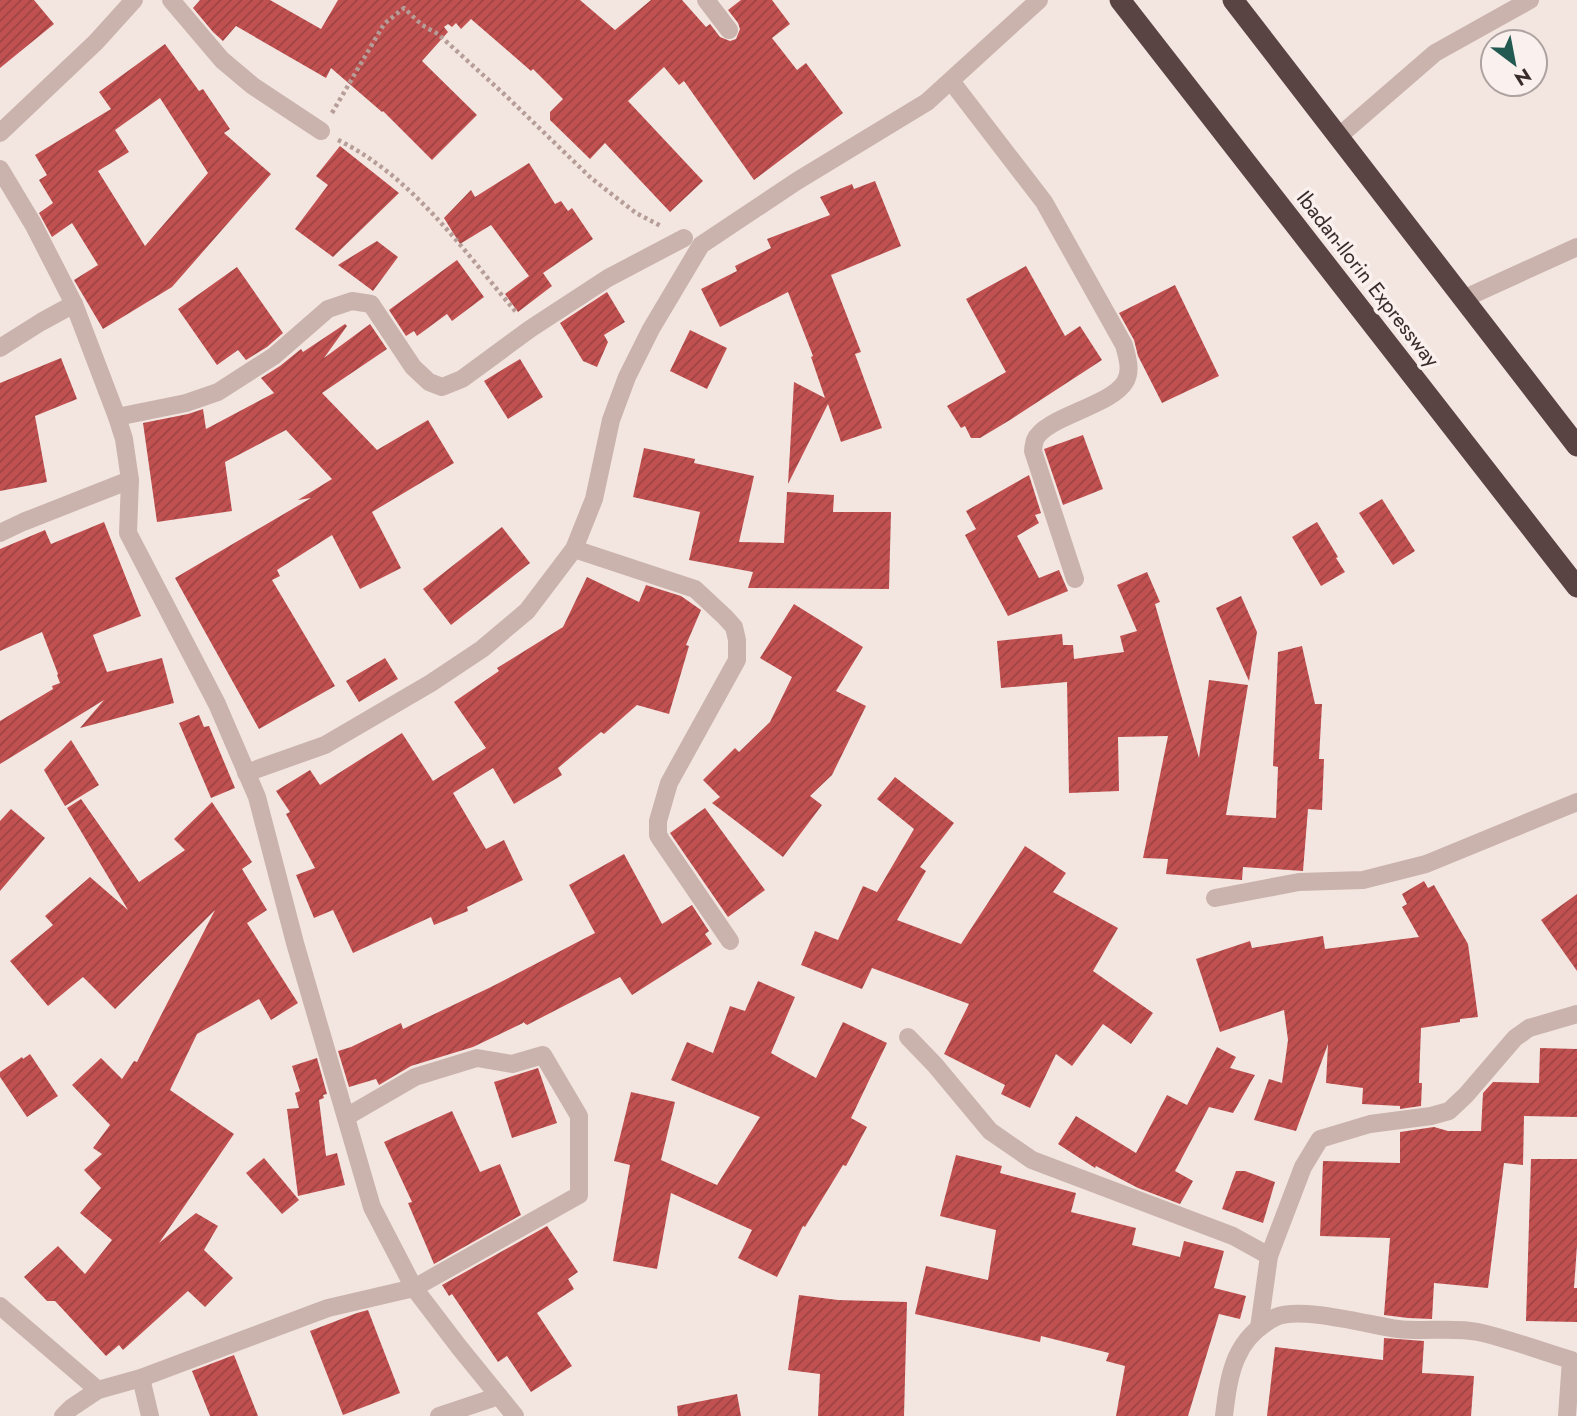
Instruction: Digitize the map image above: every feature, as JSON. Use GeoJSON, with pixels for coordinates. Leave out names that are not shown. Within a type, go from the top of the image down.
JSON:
{"type":"FeatureCollection","features":[{"type":"Feature","properties":{"kind":"highway","name":"Ibadan-Ilorin Expressway"},"geometry":{"type":"LineString","coordinates":[[1120,0],[1577,587]]}},
{"type":"Feature","properties":{"kind":"highway"},"geometry":{"type":"LineString","coordinates":[[1233,0],[1577,446]]}},
{"type":"Feature","properties":{"kind":"street"},"geometry":{"type":"LineString","coordinates":[[0,133],[96,42],[134,0]]}},
{"type":"Feature","properties":{"kind":"street"},"geometry":{"type":"LineString","coordinates":[[171,0],[222,60],[253,86],[321,131]]}},
{"type":"Feature","properties":{"kind":"street"},"geometry":{"type":"LineString","coordinates":[[706,0],[729,30]]}},
{"type":"Feature","properties":{"kind":"street"},"geometry":{"type":"LineString","coordinates":[[246,772],[325,745],[431,683],[482,649],[527,611],[574,549],[594,499],[611,420],[627,377],[651,328],[701,245],[797,181],[927,102],[1039,0]]}},
{"type":"Feature","properties":{"kind":"street"},"geometry":{"type":"LineString","coordinates":[[1338,137],[1435,53],[1530,0]]}},
{"type":"Feature","properties":{"kind":"street"},"geometry":{"type":"LineString","coordinates":[[951,81],[1044,202],[1124,345],[1129,363],[1126,381],[1114,394],[1046,428],[1035,438],[1033,451],[1074,579]]}},
{"type":"Feature","properties":{"kind":"street"},"geometry":{"type":"LineString","coordinates":[[0,169],[33,224],[74,304],[117,417],[124,439],[130,480],[128,533],[218,704],[257,797],[295,943],[372,1207],[414,1288],[515,1416]]}},
{"type":"Feature","properties":{"kind":"street"},"geometry":{"type":"LineString","coordinates":[[117,417],[186,403],[218,392],[274,356],[328,309],[352,301],[371,303],[413,367],[429,382],[442,387],[462,379],[530,329],[608,278],[684,238]]}},
{"type":"Feature","properties":{"kind":"street"},"geometry":{"type":"LineString","coordinates":[[1463,299],[1577,247]]}},
{"type":"Feature","properties":{"kind":"street"},"geometry":{"type":"LineString","coordinates":[[0,348],[74,304]]}},
{"type":"Feature","properties":{"kind":"street"},"geometry":{"type":"LineString","coordinates":[[0,533],[130,480]]}},
{"type":"Feature","properties":{"kind":"street"},"geometry":{"type":"LineString","coordinates":[[574,549],[695,589],[734,627],[737,660],[669,783],[658,821],[661,840],[730,941]]}},
{"type":"Feature","properties":{"kind":"street"},"geometry":{"type":"LineString","coordinates":[[1214,898],[1299,882],[1363,880],[1426,864],[1577,802]]}},
{"type":"Feature","properties":{"kind":"street"},"geometry":{"type":"LineString","coordinates":[[1259,1328],[1269,1256],[1303,1167],[1320,1139],[1370,1124],[1449,1111],[1515,1038],[1529,1028],[1577,1014]]}},
{"type":"Feature","properties":{"kind":"street"},"geometry":{"type":"LineString","coordinates":[[908,1037],[990,1131],[1032,1160],[1233,1236],[1269,1256]]}},
{"type":"Feature","properties":{"kind":"street"},"geometry":{"type":"LineString","coordinates":[[63,1416],[98,1390],[141,1378],[328,1308],[414,1288],[579,1195],[579,1116],[543,1055],[512,1064],[477,1058],[415,1077],[346,1117]]}},
{"type":"Feature","properties":{"kind":"street"},"geometry":{"type":"LineString","coordinates":[[0,1306],[98,1390]]}},
{"type":"Feature","properties":{"kind":"street"},"geometry":{"type":"LineString","coordinates":[[1224,1416],[1228,1383],[1238,1351],[1259,1328],[1279,1316],[1305,1313],[1400,1329],[1476,1331],[1571,1360],[1567,1416]]}},
{"type":"Feature","properties":{"kind":"street"},"geometry":{"type":"LineString","coordinates":[[141,1378],[150,1416]]}},
{"type":"Feature","properties":{"kind":"street"},"geometry":{"type":"LineString","coordinates":[[439,1416],[499,1396]]}},
{"type":"Feature","properties":{"kind":"path"},"geometry":{"type":"LineString","coordinates":[[530,329],[425,206],[396,177],[358,150],[321,131],[384,24],[404,8],[457,51],[591,178],[636,213],[684,238]]}},
{"type":"Feature","properties":{"kind":"building"},"geometry":{"type":"Polygon","coordinates":[[[0,0],[34,0],[54,24],[0,68],[0,0]]]}},
{"type":"Feature","properties":{"kind":"building"},"geometry":{"type":"Polygon","coordinates":[[[200,0],[270,0],[321,29],[338,0],[580,0],[615,30],[651,0],[682,0],[706,27],[710,24],[720,37],[730,41],[736,39],[740,29],[728,10],[741,0],[772,0],[790,24],[772,38],[797,70],[806,63],[843,113],[754,180],[684,81],[679,85],[664,67],[628,101],[703,181],[670,212],[605,143],[590,159],[550,120],[550,112],[563,99],[533,69],[531,71],[471,19],[461,29],[456,23],[452,27],[448,24],[444,27],[448,32],[422,61],[477,115],[432,160],[383,111],[331,68],[326,78],[236,26],[223,41],[193,8],[200,0]]]}},
{"type":"Feature","properties":{"kind":"building"},"geometry":{"type":"Polygon","coordinates":[[[165,44],[199,91],[203,89],[230,129],[224,133],[271,174],[172,287],[103,329],[74,280],[98,265],[72,223],[52,237],[39,213],[53,203],[39,180],[47,175],[35,155],[111,109],[99,92],[165,44]],[[160,98],[115,130],[129,152],[98,171],[145,246],[208,173],[160,98]]]}},
{"type":"Feature","properties":{"kind":"building"},"geometry":{"type":"Polygon","coordinates":[[[340,146],[399,193],[333,257],[295,229],[328,185],[316,176],[340,146]]]}},
{"type":"Feature","properties":{"kind":"building"},"geometry":{"type":"Polygon","coordinates":[[[529,163],[555,204],[561,201],[568,211],[572,208],[593,239],[543,273],[552,286],[518,312],[505,294],[529,276],[491,225],[460,244],[444,218],[471,190],[475,197],[529,163]]]}},
{"type":"Feature","properties":{"kind":"building"},"geometry":{"type":"Polygon","coordinates":[[[875,181],[901,246],[831,275],[861,352],[855,354],[882,428],[841,442],[828,404],[788,484],[794,382],[825,398],[811,357],[813,356],[788,292],[720,327],[701,289],[737,271],[735,266],[771,248],[767,239],[830,215],[820,197],[852,184],[854,189],[875,181]]]}},
{"type":"Feature","properties":{"kind":"building"},"geometry":{"type":"Polygon","coordinates":[[[377,241],[398,257],[373,291],[338,265],[377,241]]]}},
{"type":"Feature","properties":{"kind":"building"},"geometry":{"type":"Polygon","coordinates":[[[457,260],[484,297],[452,321],[447,314],[417,336],[414,331],[406,336],[389,310],[457,260]]]}},
{"type":"Feature","properties":{"kind":"building"},"geometry":{"type":"Polygon","coordinates":[[[1026,266],[1065,336],[1080,326],[1102,360],[980,438],[971,438],[965,426],[961,428],[947,406],[1006,372],[966,299],[1026,266]]]}},
{"type":"Feature","properties":{"kind":"building"},"geometry":{"type":"Polygon","coordinates":[[[237,267],[283,333],[246,360],[238,350],[217,365],[178,309],[237,267]]]}},
{"type":"Feature","properties":{"kind":"building"},"geometry":{"type":"Polygon","coordinates":[[[1175,285],[1219,376],[1162,403],[1119,313],[1175,285]]]}},
{"type":"Feature","properties":{"kind":"building"},"geometry":{"type":"Polygon","coordinates":[[[607,292],[625,322],[604,335],[608,342],[597,367],[583,361],[560,323],[607,292]]]}},
{"type":"Feature","properties":{"kind":"building"},"geometry":{"type":"Polygon","coordinates":[[[345,324],[347,326],[324,358],[370,324],[387,349],[322,393],[377,450],[428,420],[454,463],[372,512],[401,568],[360,589],[332,535],[277,570],[280,576],[272,580],[335,686],[259,729],[175,578],[311,498],[298,500],[332,479],[286,430],[225,462],[232,511],[157,522],[143,423],[203,409],[206,429],[274,393],[261,378],[301,349],[303,352],[345,324]]]}},
{"type":"Feature","properties":{"kind":"building"},"geometry":{"type":"Polygon","coordinates":[[[690,330],[727,348],[707,389],[670,371],[690,330]]]}},
{"type":"Feature","properties":{"kind":"building"},"geometry":{"type":"Polygon","coordinates":[[[61,358],[77,399],[35,416],[47,482],[0,491],[0,383],[61,358]]]}},
{"type":"Feature","properties":{"kind":"building"},"geometry":{"type":"Polygon","coordinates":[[[520,359],[543,397],[508,419],[484,381],[520,359]]]}},
{"type":"Feature","properties":{"kind":"building"},"geometry":{"type":"Polygon","coordinates":[[[1083,435],[1103,489],[1063,505],[1044,449],[1083,435]]]}},
{"type":"Feature","properties":{"kind":"building"},"geometry":{"type":"Polygon","coordinates":[[[644,448],[695,459],[694,463],[754,476],[739,542],[784,543],[787,492],[834,495],[833,512],[891,512],[889,589],[748,588],[753,572],[689,560],[700,512],[633,497],[644,448]]]}},
{"type":"Feature","properties":{"kind":"building"},"geometry":{"type":"Polygon","coordinates":[[[1029,475],[1041,513],[1035,515],[1039,523],[1017,536],[1039,578],[1059,570],[1068,591],[1008,616],[965,535],[976,529],[966,511],[1029,475]]]}},
{"type":"Feature","properties":{"kind":"building"},"geometry":{"type":"Polygon","coordinates":[[[1382,499],[1415,551],[1393,565],[1359,513],[1382,499]]]}},
{"type":"Feature","properties":{"kind":"building"},"geometry":{"type":"Polygon","coordinates":[[[104,522],[141,616],[93,635],[107,672],[162,658],[174,703],[80,728],[104,700],[0,764],[0,721],[60,683],[42,632],[0,651],[0,549],[45,530],[51,544],[104,522]]]}},
{"type":"Feature","properties":{"kind":"building"},"geometry":{"type":"Polygon","coordinates":[[[1317,522],[1345,572],[1321,586],[1292,537],[1317,522]]]}},
{"type":"Feature","properties":{"kind":"building"},"geometry":{"type":"Polygon","coordinates":[[[502,527],[530,563],[451,625],[423,589],[502,527]]]}},
{"type":"Feature","properties":{"kind":"building"},"geometry":{"type":"Polygon","coordinates":[[[1147,572],[1160,602],[1155,604],[1199,758],[1209,680],[1248,685],[1226,815],[1276,818],[1278,767],[1273,766],[1278,652],[1302,646],[1315,704],[1322,704],[1319,759],[1324,759],[1322,810],[1308,809],[1303,871],[1243,867],[1242,880],[1166,874],[1168,859],[1143,858],[1168,736],[1118,737],[1119,791],[1069,793],[1067,682],[1001,688],[997,641],[1062,634],[1063,645],[1073,645],[1074,659],[1124,652],[1120,636],[1137,631],[1117,585],[1147,572]]]}},
{"type":"Feature","properties":{"kind":"building"},"geometry":{"type":"Polygon","coordinates":[[[587,577],[639,602],[646,585],[681,596],[701,610],[686,645],[689,646],[669,714],[637,705],[558,768],[562,775],[514,804],[493,768],[453,793],[486,849],[504,840],[523,880],[467,907],[468,911],[434,925],[431,917],[353,953],[333,910],[314,918],[296,875],[315,868],[286,814],[290,812],[276,791],[310,770],[320,785],[402,733],[433,781],[486,748],[454,702],[499,671],[497,668],[563,627],[587,577]]]}},
{"type":"Feature","properties":{"kind":"building"},"geometry":{"type":"Polygon","coordinates":[[[1241,596],[1257,632],[1249,681],[1216,608],[1241,596]]]}},
{"type":"Feature","properties":{"kind":"building"},"geometry":{"type":"Polygon","coordinates":[[[794,604],[863,647],[836,691],[866,706],[832,775],[810,796],[822,805],[783,857],[712,803],[720,797],[703,780],[735,748],[739,752],[770,722],[792,677],[760,658],[794,604]]]}},
{"type":"Feature","properties":{"kind":"building"},"geometry":{"type":"Polygon","coordinates":[[[385,658],[398,679],[359,702],[346,681],[385,658]]]}},
{"type":"Feature","properties":{"kind":"building"},"geometry":{"type":"Polygon","coordinates":[[[199,715],[204,727],[209,726],[235,788],[211,798],[179,723],[199,715]]]}},
{"type":"Feature","properties":{"kind":"building"},"geometry":{"type":"Polygon","coordinates":[[[71,740],[99,785],[65,806],[44,770],[71,740]]]}},
{"type":"Feature","properties":{"kind":"building"},"geometry":{"type":"Polygon","coordinates":[[[895,777],[954,823],[920,867],[926,871],[897,920],[961,944],[1025,846],[1066,873],[1053,892],[1118,928],[1093,971],[1153,1013],[1131,1044],[1103,1024],[1072,1066],[1056,1054],[1030,1108],[1001,1094],[1005,1085],[944,1054],[969,1004],[872,968],[862,989],[801,965],[815,931],[838,940],[863,886],[877,892],[914,829],[877,799],[895,777]]]}},
{"type":"Feature","properties":{"kind":"building"},"geometry":{"type":"Polygon","coordinates":[[[81,799],[139,882],[185,850],[174,839],[212,802],[252,862],[242,869],[267,910],[247,923],[298,1003],[271,1020],[259,999],[197,1034],[170,1090],[234,1134],[159,1243],[196,1213],[218,1226],[204,1250],[233,1278],[205,1307],[188,1291],[123,1350],[119,1345],[106,1356],[55,1301],[47,1301],[24,1277],[58,1246],[85,1274],[112,1240],[80,1213],[101,1188],[84,1170],[102,1154],[93,1148],[110,1125],[72,1085],[101,1058],[122,1079],[134,1061],[137,1062],[215,910],[115,1009],[83,977],[48,1006],[10,961],[53,925],[45,916],[90,877],[128,910],[67,808],[81,799]]]}},
{"type":"Feature","properties":{"kind":"building"},"geometry":{"type":"Polygon","coordinates":[[[705,808],[765,890],[728,917],[670,833],[705,808]]]}},
{"type":"Feature","properties":{"kind":"building"},"geometry":{"type":"Polygon","coordinates":[[[11,809],[45,838],[0,891],[0,821],[11,809]]]}},
{"type":"Feature","properties":{"kind":"building"},"geometry":{"type":"Polygon","coordinates":[[[624,854],[662,924],[692,905],[709,931],[705,934],[712,944],[632,995],[620,977],[527,1025],[523,1022],[473,1047],[411,1066],[379,1085],[376,1079],[349,1087],[338,1051],[401,1023],[403,1029],[595,933],[569,885],[624,854]]]}},
{"type":"Feature","properties":{"kind":"building"},"geometry":{"type":"Polygon","coordinates":[[[1424,881],[1428,888],[1434,885],[1468,944],[1478,1017],[1421,1028],[1421,1106],[1400,1109],[1400,1106],[1362,1104],[1363,1088],[1326,1083],[1328,1044],[1296,1131],[1254,1120],[1269,1079],[1282,1083],[1288,1040],[1284,1010],[1220,1032],[1196,959],[1250,941],[1252,948],[1323,936],[1325,949],[1419,937],[1402,907],[1407,904],[1402,894],[1424,881]]]}},
{"type":"Feature","properties":{"kind":"building"},"geometry":{"type":"Polygon","coordinates":[[[1577,894],[1577,971],[1541,920],[1577,894]]]}},
{"type":"Feature","properties":{"kind":"building"},"geometry":{"type":"Polygon","coordinates":[[[758,981],[795,997],[771,1053],[816,1078],[843,1022],[887,1043],[851,1118],[867,1127],[846,1166],[843,1165],[805,1227],[803,1226],[777,1277],[738,1258],[752,1230],[671,1193],[657,1269],[613,1261],[630,1165],[614,1161],[631,1092],[675,1102],[661,1160],[717,1185],[760,1117],[671,1080],[687,1042],[713,1053],[730,1006],[745,1011],[758,981]]]}},
{"type":"Feature","properties":{"kind":"building"},"geometry":{"type":"Polygon","coordinates":[[[1217,1047],[1236,1057],[1230,1068],[1255,1075],[1233,1113],[1209,1107],[1175,1171],[1193,1181],[1180,1204],[1138,1188],[1096,1166],[1095,1168],[1058,1144],[1076,1116],[1136,1153],[1167,1095],[1187,1105],[1217,1047]]]}},
{"type":"Feature","properties":{"kind":"building"},"geometry":{"type":"Polygon","coordinates":[[[1540,1048],[1577,1049],[1577,1117],[1524,1116],[1523,1165],[1504,1163],[1488,1288],[1434,1283],[1432,1319],[1384,1315],[1390,1238],[1320,1236],[1323,1161],[1400,1163],[1400,1132],[1434,1127],[1448,1131],[1481,1131],[1483,1093],[1493,1082],[1539,1083],[1540,1048]]]}},
{"type":"Feature","properties":{"kind":"building"},"geometry":{"type":"Polygon","coordinates":[[[30,1054],[58,1096],[27,1117],[0,1077],[0,1072],[30,1054]]]}},
{"type":"Feature","properties":{"kind":"building"},"geometry":{"type":"Polygon","coordinates":[[[317,1058],[327,1094],[319,1100],[326,1156],[337,1153],[345,1185],[298,1196],[287,1109],[299,1108],[295,1093],[300,1091],[292,1066],[317,1058]]]}},
{"type":"Feature","properties":{"kind":"building"},"geometry":{"type":"Polygon","coordinates":[[[538,1068],[557,1123],[512,1138],[494,1082],[538,1068]]]}},
{"type":"Feature","properties":{"kind":"building"},"geometry":{"type":"Polygon","coordinates":[[[452,1111],[480,1172],[500,1164],[521,1215],[434,1264],[408,1203],[412,1202],[384,1142],[452,1111]]]}},
{"type":"Feature","properties":{"kind":"building"},"geometry":{"type":"Polygon","coordinates":[[[956,1155],[1002,1166],[1000,1173],[1076,1193],[1071,1212],[1136,1228],[1132,1245],[1180,1257],[1184,1241],[1224,1251],[1214,1288],[1246,1296],[1240,1319],[1219,1314],[1188,1416],[1116,1416],[1125,1366],[1106,1361],[1109,1353],[1041,1336],[1040,1342],[915,1314],[926,1266],[988,1280],[996,1230],[940,1216],[956,1155]]]}},
{"type":"Feature","properties":{"kind":"building"},"geometry":{"type":"Polygon","coordinates":[[[264,1158],[299,1200],[282,1214],[246,1173],[264,1158]]]}},
{"type":"Feature","properties":{"kind":"building"},"geometry":{"type":"Polygon","coordinates":[[[1531,1159],[1577,1159],[1574,1288],[1577,1288],[1577,1322],[1526,1321],[1531,1159]]]}},
{"type":"Feature","properties":{"kind":"building"},"geometry":{"type":"Polygon","coordinates":[[[1236,1171],[1245,1171],[1275,1182],[1263,1223],[1222,1209],[1236,1171]]]}},
{"type":"Feature","properties":{"kind":"building"},"geometry":{"type":"Polygon","coordinates":[[[547,1226],[578,1272],[568,1279],[574,1289],[537,1313],[572,1366],[531,1392],[507,1356],[498,1362],[452,1294],[449,1296],[442,1285],[547,1226]]]}},
{"type":"Feature","properties":{"kind":"building"},"geometry":{"type":"Polygon","coordinates":[[[799,1295],[838,1300],[907,1302],[904,1416],[818,1416],[820,1374],[788,1370],[799,1295]]]}},
{"type":"Feature","properties":{"kind":"building"},"geometry":{"type":"Polygon","coordinates":[[[368,1310],[400,1393],[343,1415],[310,1331],[368,1310]]]}},
{"type":"Feature","properties":{"kind":"building"},"geometry":{"type":"Polygon","coordinates":[[[1384,1338],[1424,1341],[1422,1373],[1474,1376],[1471,1416],[1267,1416],[1275,1347],[1383,1360],[1384,1338]]]}},
{"type":"Feature","properties":{"kind":"building"},"geometry":{"type":"Polygon","coordinates":[[[234,1355],[258,1416],[210,1416],[192,1371],[234,1355]]]}},
{"type":"Feature","properties":{"kind":"building"},"geometry":{"type":"Polygon","coordinates":[[[737,1394],[741,1416],[678,1416],[677,1406],[737,1394]]]}}]}
